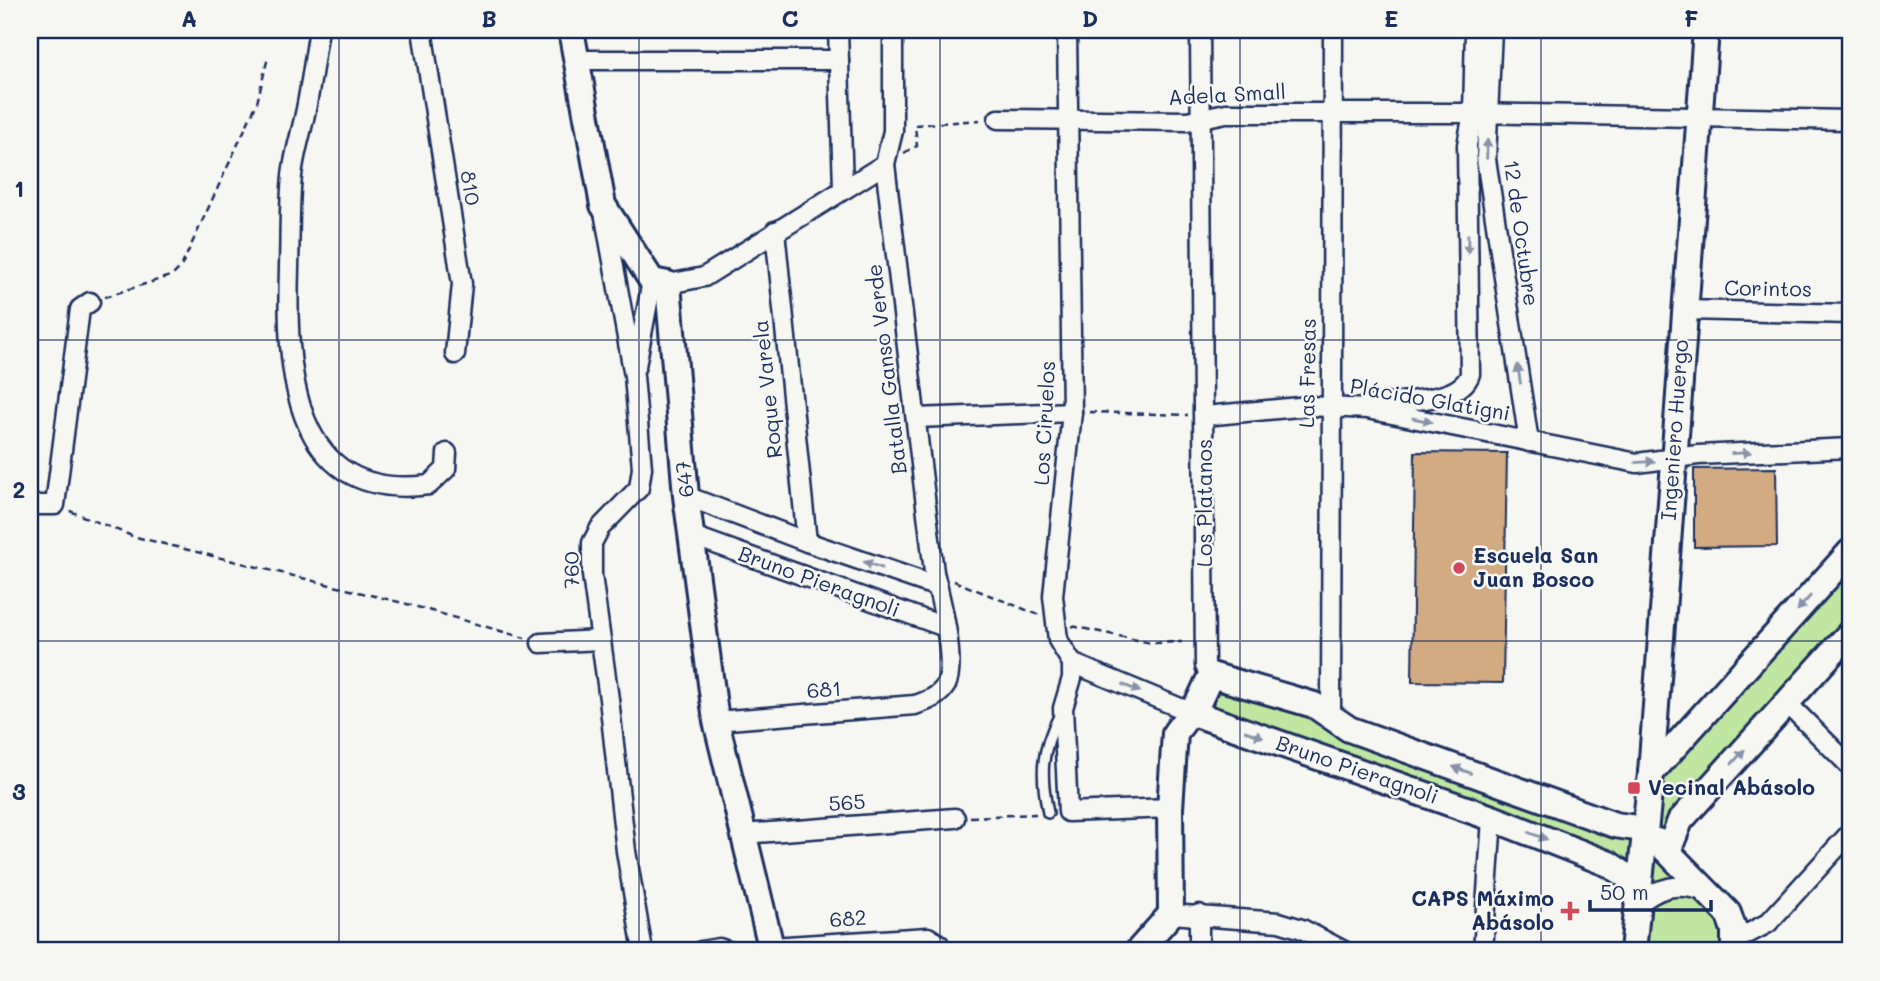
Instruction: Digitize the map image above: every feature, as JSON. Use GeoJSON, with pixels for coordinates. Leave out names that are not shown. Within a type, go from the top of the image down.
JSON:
{"type":"FeatureCollection","features":[{"type":"Feature","properties":{"kind":"street"},"geometry":{"type":"LineString","coordinates":[[319,30],[292,174],[288,301],[292,371],[297,401],[308,429],[322,449],[359,480],[378,485],[429,485],[446,469],[447,453]]}},
{"type":"Feature","properties":{"kind":"street","name":"810"},"geometry":{"type":"LineString","coordinates":[[422,30],[462,284],[454,354]]}},
{"type":"Feature","properties":{"kind":"street","name":"647"},"geometry":{"type":"LineString","coordinates":[[571,30],[603,205],[660,283],[716,721],[771,950]]}},
{"type":"Feature","properties":{"kind":"street"},"geometry":{"type":"LineString","coordinates":[[838,30],[843,188]]}},
{"type":"Feature","properties":{"kind":"street","name":"Batalla Ganso Verde"},"geometry":{"type":"LineString","coordinates":[[894,30],[893,131],[885,164],[949,665],[947,684],[934,698]]}},
{"type":"Feature","properties":{"kind":"street","name":"Los Ciruelos"},"geometry":{"type":"LineString","coordinates":[[1067,30],[1072,412],[1053,596],[1058,640],[1072,663]]}},
{"type":"Feature","properties":{"kind":"street","name":"Los Platanos"},"geometry":{"type":"LineString","coordinates":[[1200,30],[1205,666],[1210,675]]}},
{"type":"Feature","properties":{"kind":"street","name":"Las Fresas"},"geometry":{"type":"LineString","coordinates":[[1331,716],[1330,406],[1335,115],[1333,30]]}},
{"type":"Feature","properties":{"kind":"street","name":"12 de Octubre"},"geometry":{"type":"LineString","coordinates":[[1475,30],[1480,114],[1529,442]]}},
{"type":"Feature","properties":{"kind":"street","name":"12 de Octubre"},"geometry":{"type":"LineString","coordinates":[[1359,408],[1389,401],[1442,397],[1460,390],[1470,374],[1467,145],[1480,114],[1492,30]]}},
{"type":"Feature","properties":{"kind":"street","name":"Ingeniero Huergo"},"geometry":{"type":"LineString","coordinates":[[1633,951],[1643,829],[1651,773],[1706,30]]}},
{"type":"Feature","properties":{"kind":"street"},"geometry":{"type":"LineString","coordinates":[[575,60],[839,60]]}},
{"type":"Feature","properties":{"kind":"street","name":"Adela Small"},"geometry":{"type":"LineString","coordinates":[[998,119],[1202,119],[1226,113],[1850,120]]}},
{"type":"Feature","properties":{"kind":"street"},"geometry":{"type":"LineString","coordinates":[[634,376],[660,283],[705,277],[885,164]]}},
{"type":"Feature","properties":{"kind":"street","name":"760"},"geometry":{"type":"LineString","coordinates":[[603,205],[634,376],[642,468],[639,488],[600,528],[592,543],[592,575],[627,863],[643,951]]}},
{"type":"Feature","properties":{"kind":"street","name":"Roque Varela"},"geometry":{"type":"LineString","coordinates":[[775,231],[807,542]]}},
{"type":"Feature","properties":{"kind":"street"},"geometry":{"type":"LineString","coordinates":[[30,505],[55,505],[80,309],[90,302]]}},
{"type":"Feature","properties":{"kind":"street","name":"Corintos"},"geometry":{"type":"LineString","coordinates":[[1685,310],[1850,314]]}},
{"type":"Feature","properties":{"kind":"street","name":"Plácido Glatigni"},"geometry":{"type":"LineString","coordinates":[[1205,416],[1330,406],[1359,408],[1637,463],[1673,458],[1850,448]]}},
{"type":"Feature","properties":{"kind":"street"},"geometry":{"type":"LineString","coordinates":[[916,418],[1072,412]]}},
{"type":"Feature","properties":{"kind":"street","name":"Bruno Pieragnoli"},"geometry":{"type":"LineString","coordinates":[[686,496],[807,542],[936,579]]}},
{"type":"Feature","properties":{"kind":"street","name":"Bruno Pieragnoli"},"geometry":{"type":"LineString","coordinates":[[693,536],[945,627]]}},
{"type":"Feature","properties":{"kind":"street"},"geometry":{"type":"LineString","coordinates":[[1651,773],[1850,552]]}},
{"type":"Feature","properties":{"kind":"street"},"geometry":{"type":"LineString","coordinates":[[1669,849],[1680,821],[1850,633]]}},
{"type":"Feature","properties":{"kind":"street"},"geometry":{"type":"LineString","coordinates":[[541,643],[567,644],[601,640]]}},
{"type":"Feature","properties":{"kind":"street"},"geometry":{"type":"LineString","coordinates":[[1072,663],[1072,677],[1063,708],[1068,812],[1170,808]]}},
{"type":"Feature","properties":{"kind":"street","name":"Bruno Pieragnoli"},"geometry":{"type":"LineString","coordinates":[[1072,663],[1190,712],[1492,818],[1609,864],[1637,895]]}},
{"type":"Feature","properties":{"kind":"street"},"geometry":{"type":"LineString","coordinates":[[1138,951],[1171,914],[1170,808],[1175,733],[1199,701],[1210,675]]}},
{"type":"Feature","properties":{"kind":"street","name":"Bruno Pieragnoli"},"geometry":{"type":"LineString","coordinates":[[1210,675],[1314,705],[1349,729],[1615,825],[1643,829]]}},
{"type":"Feature","properties":{"kind":"street","name":"681"},"geometry":{"type":"LineString","coordinates":[[716,721],[915,705],[934,698]]}},
{"type":"Feature","properties":{"kind":"street"},"geometry":{"type":"LineString","coordinates":[[1787,703],[1850,766]]}},
{"type":"Feature","properties":{"kind":"street","name":"565"},"geometry":{"type":"LineString","coordinates":[[743,834],[955,818]]}},
{"type":"Feature","properties":{"kind":"street"},"geometry":{"type":"LineString","coordinates":[[1483,951],[1492,818]]}},
{"type":"Feature","properties":{"kind":"street"},"geometry":{"type":"LineString","coordinates":[[1643,829],[1669,849],[1728,913],[1736,948],[1768,923],[1850,834]]}},
{"type":"Feature","properties":{"kind":"street"},"geometry":{"type":"LineString","coordinates":[[1637,895],[1669,886],[1689,886],[1707,892]]}},
{"type":"Feature","properties":{"kind":"street"},"geometry":{"type":"LineString","coordinates":[[1171,914],[1279,922],[1302,929],[1338,949]]}},
{"type":"Feature","properties":{"kind":"street"},"geometry":{"type":"LineString","coordinates":[[1199,914],[1199,951]]}},
{"type":"Feature","properties":{"kind":"street","name":"682"},"geometry":{"type":"LineString","coordinates":[[771,950],[928,937],[939,944],[942,951]]}},
{"type":"Feature","properties":{"kind":"street"},"geometry":{"type":"LineString","coordinates":[[701,951],[719,948],[728,951]]}},
{"type":"Feature","properties":{"kind":"lane"},"geometry":{"type":"LineString","coordinates":[[1048,813],[1043,787],[1046,741],[1063,708]]}},
{"type":"Feature","properties":{"kind":"path"},"geometry":{"type":"LineString","coordinates":[[90,302],[173,275],[181,267],[257,103],[268,57]]}},
{"type":"Feature","properties":{"kind":"path"},"geometry":{"type":"LineString","coordinates":[[885,164],[917,146],[915,125],[998,119]]}},
{"type":"Feature","properties":{"kind":"path"},"geometry":{"type":"LineString","coordinates":[[1072,412],[1205,416]]}},
{"type":"Feature","properties":{"kind":"path"},"geometry":{"type":"LineString","coordinates":[[55,505],[132,536],[407,604],[541,643]]}},
{"type":"Feature","properties":{"kind":"path"},"geometry":{"type":"LineString","coordinates":[[936,579],[1055,622],[1151,643],[1182,642]]}},
{"type":"Feature","properties":{"kind":"path"},"geometry":{"type":"LineString","coordinates":[[955,818],[1048,813]]}},
{"type":"Feature","properties":{"kind":"green space"},"geometry":{"type":"Polygon","coordinates":[[[1850,552],[1850,633],[1669,849],[1740,951],[1633,951],[1638,884],[1190,712],[1211,675],[1643,829],[1651,773],[1850,552]]]}},
{"type":"Feature","properties":{"kind":"building","name":"Escuela San Juan Bosco"},"geometry":{"type":"Polygon","coordinates":[[[1415,452],[1507,453],[1503,683],[1412,682],[1415,452]]]}},
{"type":"Feature","properties":{"kind":"building"},"geometry":{"type":"Polygon","coordinates":[[[1776,468],[1777,546],[1694,547],[1694,469],[1776,468]]]}},
{"type":"Feature","properties":{"kind":"place","name":"Escuela San Juan Bosco"},"geometry":{"type":"Point","coordinates":[1459,568]}},
{"type":"Feature","properties":{"kind":"place","name":"Vecinal Abásolo"},"geometry":{"type":"Point","coordinates":[1634,788]}},
{"type":"Feature","properties":{"kind":"place","name":"CAPS Máximo Abásolo"},"geometry":{"type":"Point","coordinates":[1570,911]}}]}
